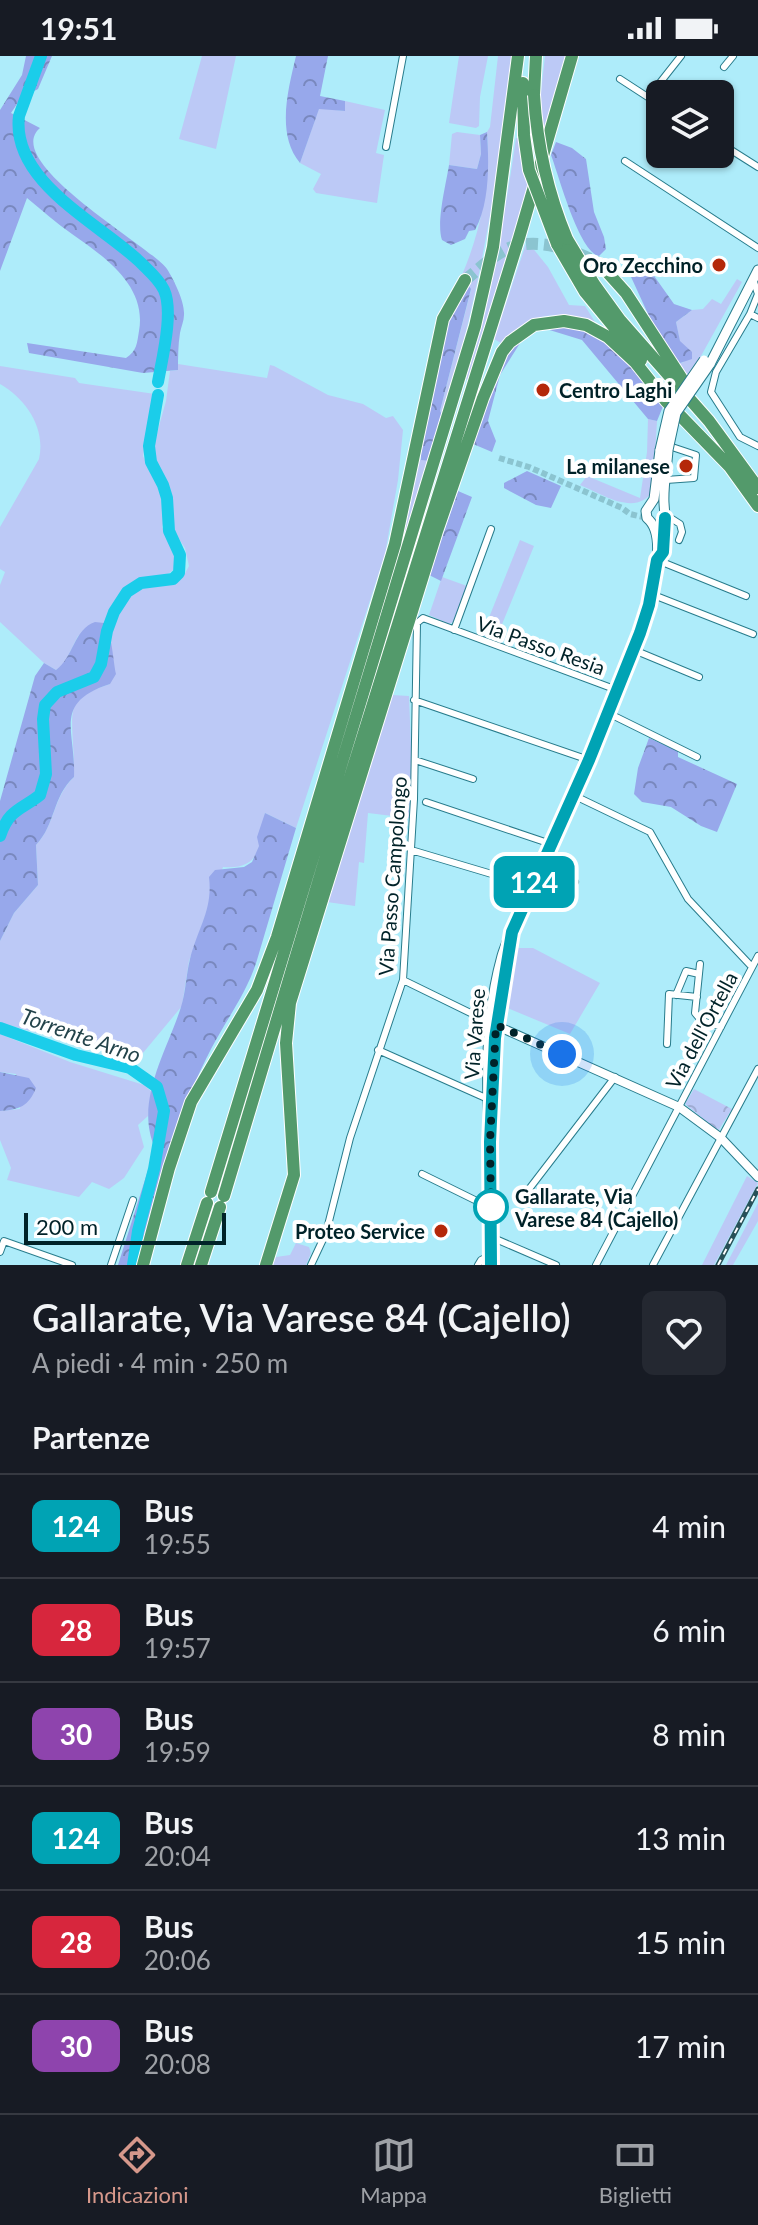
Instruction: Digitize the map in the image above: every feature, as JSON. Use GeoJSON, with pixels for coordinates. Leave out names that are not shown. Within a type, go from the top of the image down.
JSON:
{"type":"FeatureCollection","features":[{"type":"Feature","properties":{"kind":"highway"},"geometry":{"type":"LineString","coordinates":[[201,1265],[215,1200],[479,311],[493,247],[518,56]]}},
{"type":"Feature","properties":{"kind":"highway"},"geometry":{"type":"LineString","coordinates":[[526,56],[521,98],[529,170],[585,292],[731,468],[758,506]]}},
{"type":"Feature","properties":{"kind":"highway"},"geometry":{"type":"LineString","coordinates":[[536,56],[536,133],[562,242],[620,320],[709,421]]}},
{"type":"Feature","properties":{"kind":"highway"},"geometry":{"type":"LineString","coordinates":[[187,1265],[215,1200],[519,238],[572,56]]}},
{"type":"Feature","properties":{"kind":"highway"},"geometry":{"type":"LineString","coordinates":[[600,264],[640,313],[709,421],[758,488]]}},
{"type":"Feature","properties":{"kind":"highway"},"geometry":{"type":"LineString","coordinates":[[143,1265],[169,1168],[191,1102],[257,990],[277,937],[395,544],[443,319],[465,280]]}},
{"type":"Feature","properties":{"kind":"highway"},"geometry":{"type":"LineString","coordinates":[[266,1265],[294,1175],[286,1043],[290,1003],[437,531],[502,352],[517,336],[534,325],[564,321],[586,325],[608,337],[635,362],[666,401],[731,468]]}},
{"type":"Feature","properties":{"kind":"main road","name":"Via Varese"},"geometry":{"type":"LineString","coordinates":[[657,560],[663,552],[669,411],[707,362],[720,333],[729,324],[756,274]]}},
{"type":"Feature","properties":{"kind":"main road","name":"Via Varese"},"geometry":{"type":"LineString","coordinates":[[653,503],[666,449]]}},
{"type":"Feature","properties":{"kind":"main road"},"geometry":{"type":"LineString","coordinates":[[653,503],[658,503],[665,513],[654,523],[646,514],[648,506],[653,503]]}},
{"type":"Feature","properties":{"kind":"main road","name":"Via Varese"},"geometry":{"type":"LineString","coordinates":[[491,1260],[493,1024],[512,932],[634,650],[651,594],[657,560],[658,536],[654,523]]}},
{"type":"Feature","properties":{"kind":"street"},"geometry":{"type":"LineString","coordinates":[[386,147],[403,56]]}},
{"type":"Feature","properties":{"kind":"street"},"geometry":{"type":"LineString","coordinates":[[662,80],[681,56]]}},
{"type":"Feature","properties":{"kind":"street"},"geometry":{"type":"LineString","coordinates":[[724,67],[733,56]]}},
{"type":"Feature","properties":{"kind":"street"},"geometry":{"type":"LineString","coordinates":[[620,79],[646,94]]}},
{"type":"Feature","properties":{"kind":"street"},"geometry":{"type":"LineString","coordinates":[[734,152],[758,167]]}},
{"type":"Feature","properties":{"kind":"street"},"geometry":{"type":"LineString","coordinates":[[625,161],[758,248]]}},
{"type":"Feature","properties":{"kind":"street"},"geometry":{"type":"LineString","coordinates":[[756,274],[758,294],[750,314],[716,372],[711,392],[740,437],[758,446]]}},
{"type":"Feature","properties":{"kind":"street"},"geometry":{"type":"LineString","coordinates":[[750,314],[758,318]]}},
{"type":"Feature","properties":{"kind":"street"},"geometry":{"type":"LineString","coordinates":[[666,449],[696,455],[694,478],[666,480]]}},
{"type":"Feature","properties":{"kind":"street"},"geometry":{"type":"LineString","coordinates":[[665,513],[680,524],[682,532],[679,540]]}},
{"type":"Feature","properties":{"kind":"street","name":"Via Passo Resia"},"geometry":{"type":"LineString","coordinates":[[454,630],[491,529]]}},
{"type":"Feature","properties":{"kind":"street"},"geometry":{"type":"LineString","coordinates":[[657,560],[746,596]]}},
{"type":"Feature","properties":{"kind":"street"},"geometry":{"type":"LineString","coordinates":[[651,594],[753,634]]}},
{"type":"Feature","properties":{"kind":"street","name":"Via Passo Resia"},"geometry":{"type":"LineString","coordinates":[[419,619],[617,690]]}},
{"type":"Feature","properties":{"kind":"street","name":"Via Passo Campolongo"},"geometry":{"type":"LineString","coordinates":[[311,1265],[326,1233],[346,1150],[403,980],[419,619]]}},
{"type":"Feature","properties":{"kind":"street"},"geometry":{"type":"LineString","coordinates":[[634,650],[699,677]]}},
{"type":"Feature","properties":{"kind":"street"},"geometry":{"type":"LineString","coordinates":[[414,700],[589,760]]}},
{"type":"Feature","properties":{"kind":"street"},"geometry":{"type":"LineString","coordinates":[[608,713],[697,757]]}},
{"type":"Feature","properties":{"kind":"street"},"geometry":{"type":"LineString","coordinates":[[415,760],[473,779]]}},
{"type":"Feature","properties":{"kind":"street","name":"Via dell'Ortella"},"geometry":{"type":"LineString","coordinates":[[573,795],[650,832],[688,899],[752,967]]}},
{"type":"Feature","properties":{"kind":"street"},"geometry":{"type":"LineString","coordinates":[[426,802],[551,844]]}},
{"type":"Feature","properties":{"kind":"street"},"geometry":{"type":"LineString","coordinates":[[411,850],[495,875]]}},
{"type":"Feature","properties":{"kind":"street"},"geometry":{"type":"LineString","coordinates":[[542,863],[575,882]]}},
{"type":"Feature","properties":{"kind":"street","name":"Via dell'Ortella"},"geometry":{"type":"LineString","coordinates":[[596,1265],[758,956]]}},
{"type":"Feature","properties":{"kind":"street"},"geometry":{"type":"LineString","coordinates":[[700,964],[695,1013],[700,1020],[721,1027]]}},
{"type":"Feature","properties":{"kind":"street"},"geometry":{"type":"LineString","coordinates":[[676,995],[686,971],[699,974]]}},
{"type":"Feature","properties":{"kind":"street"},"geometry":{"type":"LineString","coordinates":[[403,980],[679,1107],[721,1138],[758,1177]]}},
{"type":"Feature","properties":{"kind":"street"},"geometry":{"type":"LineString","coordinates":[[667,1044],[669,994],[697,997]]}},
{"type":"Feature","properties":{"kind":"street"},"geometry":{"type":"LineString","coordinates":[[693,1051],[700,1020]]}},
{"type":"Feature","properties":{"kind":"street"},"geometry":{"type":"LineString","coordinates":[[378,1050],[490,1100]]}},
{"type":"Feature","properties":{"kind":"street"},"geometry":{"type":"LineString","coordinates":[[653,1265],[758,1069]]}},
{"type":"Feature","properties":{"kind":"street"},"geometry":{"type":"LineString","coordinates":[[534,1199],[526,1193],[615,1077]]}},
{"type":"Feature","properties":{"kind":"street"},"geometry":{"type":"LineString","coordinates":[[422,1174],[491,1208]]}},
{"type":"Feature","properties":{"kind":"street"},"geometry":{"type":"LineString","coordinates":[[111,1265],[133,1200]]}},
{"type":"Feature","properties":{"kind":"street"},"geometry":{"type":"LineString","coordinates":[[491,1237],[556,1265]]}},
{"type":"Feature","properties":{"kind":"street"},"geometry":{"type":"LineString","coordinates":[[0,1252],[4,1241],[72,1265]]}},
{"type":"Feature","properties":{"kind":"street"},"geometry":{"type":"LineString","coordinates":[[478,1265],[481,1260],[491,1260]]}},
{"type":"Feature","properties":{"kind":"green space"},"geometry":{"type":"Polygon","coordinates":[[[26,56],[52,56],[38,89],[21,98],[11,113],[40,128],[33,143],[41,161],[59,182],[167,269],[184,310],[178,370],[143,373],[29,353],[27,343],[126,358],[136,346],[140,315],[137,300],[121,274],[27,198],[0,271],[0,110],[22,75],[26,56]]]}},
{"type":"Feature","properties":{"kind":"green space"},"geometry":{"type":"Polygon","coordinates":[[[202,56],[236,56],[216,149],[179,139],[202,56]]]}},
{"type":"Feature","properties":{"kind":"green space"},"geometry":{"type":"Polygon","coordinates":[[[296,56],[328,56],[320,96],[345,101],[345,111],[319,109],[300,163],[288,139],[286,125],[287,97],[296,56]]]}},
{"type":"Feature","properties":{"kind":"green space"},"geometry":{"type":"Polygon","coordinates":[[[459,56],[488,56],[480,97],[479,126],[476,128],[449,123],[459,56]]]}},
{"type":"Feature","properties":{"kind":"green space"},"geometry":{"type":"Polygon","coordinates":[[[498,56],[514,56],[501,147],[477,282],[443,416],[440,411],[471,290],[462,275],[483,205],[487,132],[498,56]]]}},
{"type":"Feature","properties":{"kind":"green space"},"geometry":{"type":"Polygon","coordinates":[[[545,56],[566,56],[544,134],[540,101],[545,56]]]}},
{"type":"Feature","properties":{"kind":"green space"},"geometry":{"type":"Polygon","coordinates":[[[345,101],[385,110],[376,153],[384,155],[377,203],[316,193],[313,189],[321,174],[300,163],[319,108],[344,111],[345,101]]]}},
{"type":"Feature","properties":{"kind":"green space"},"geometry":{"type":"Polygon","coordinates":[[[487,132],[487,182],[480,219],[475,230],[469,231],[465,239],[451,245],[442,240],[440,233],[449,165],[477,169],[481,154],[480,135],[487,132]]]}},
{"type":"Feature","properties":{"kind":"green space"},"geometry":{"type":"Polygon","coordinates":[[[452,134],[480,135],[481,154],[477,169],[449,165],[452,134]]]}},
{"type":"Feature","properties":{"kind":"green space"},"geometry":{"type":"Polygon","coordinates":[[[516,138],[519,138],[529,191],[470,380],[466,379],[495,259],[516,138]]]}},
{"type":"Feature","properties":{"kind":"green space"},"geometry":{"type":"Polygon","coordinates":[[[556,142],[572,148],[586,159],[594,212],[606,249],[599,256],[584,241],[570,212],[551,155],[556,142]]]}},
{"type":"Feature","properties":{"kind":"green space"},"geometry":{"type":"Polygon","coordinates":[[[527,241],[548,267],[569,305],[585,306],[595,322],[567,316],[544,316],[523,325],[501,343],[494,339],[527,241]]]}},
{"type":"Feature","properties":{"kind":"green space"},"geometry":{"type":"Polygon","coordinates":[[[626,266],[652,273],[674,304],[692,310],[676,322],[680,341],[692,352],[692,359],[677,364],[654,327],[626,266]]]}},
{"type":"Feature","properties":{"kind":"green space"},"geometry":{"type":"Polygon","coordinates":[[[737,279],[742,282],[696,365],[685,377],[677,364],[684,362],[676,322],[692,310],[703,309],[712,299],[721,304],[737,279]]]}},
{"type":"Feature","properties":{"kind":"green space"},"geometry":{"type":"Polygon","coordinates":[[[467,283],[471,289],[440,411],[443,416],[431,461],[421,460],[421,445],[446,323],[467,283]]]}},
{"type":"Feature","properties":{"kind":"green space"},"geometry":{"type":"Polygon","coordinates":[[[552,324],[590,332],[614,350],[664,404],[657,421],[648,419],[582,340],[543,328],[552,324]]]}},
{"type":"Feature","properties":{"kind":"green space"},"geometry":{"type":"Polygon","coordinates":[[[522,340],[500,375],[488,421],[496,441],[492,452],[473,444],[496,374],[511,350],[522,340]]]}},
{"type":"Feature","properties":{"kind":"green space"},"geometry":{"type":"Polygon","coordinates":[[[178,364],[267,378],[270,365],[274,366],[328,395],[363,404],[386,418],[393,416],[403,430],[385,554],[296,828],[265,813],[257,853],[245,864],[223,867],[189,961],[182,1006],[138,1059],[0,1023],[0,941],[14,913],[38,885],[36,845],[47,829],[62,793],[74,777],[72,721],[75,705],[87,694],[110,684],[109,629],[130,593],[144,585],[168,583],[184,575],[189,566],[185,548],[175,533],[169,487],[152,451],[166,401],[170,371],[178,370],[178,364]]]}},
{"type":"Feature","properties":{"kind":"green space"},"geometry":{"type":"Polygon","coordinates":[[[0,366],[75,378],[79,383],[155,394],[143,456],[163,495],[165,519],[162,527],[173,548],[177,566],[166,575],[141,579],[125,590],[107,625],[104,623],[78,636],[64,664],[56,670],[44,663],[0,622],[0,585],[5,572],[0,569],[0,527],[39,459],[40,436],[26,406],[0,384],[0,366]]]}},
{"type":"Feature","properties":{"kind":"green space"},"geometry":{"type":"Polygon","coordinates":[[[648,419],[657,421],[653,490],[646,498],[629,503],[580,485],[587,476],[640,498],[648,419]]]}},
{"type":"Feature","properties":{"kind":"green space"},"geometry":{"type":"Polygon","coordinates":[[[418,459],[431,461],[397,566],[418,459]]]}},
{"type":"Feature","properties":{"kind":"green space"},"geometry":{"type":"Polygon","coordinates":[[[527,471],[561,486],[551,508],[536,505],[504,488],[504,483],[527,471]]]}},
{"type":"Feature","properties":{"kind":"green space"},"geometry":{"type":"Polygon","coordinates":[[[458,491],[472,497],[441,581],[429,575],[458,491]]]}},
{"type":"Feature","properties":{"kind":"green space"},"geometry":{"type":"Polygon","coordinates":[[[520,540],[534,546],[496,639],[482,635],[520,540]]]}},
{"type":"Feature","properties":{"kind":"green space"},"geometry":{"type":"Polygon","coordinates":[[[442,577],[467,586],[453,622],[449,624],[429,615],[442,577]]]}},
{"type":"Feature","properties":{"kind":"green space"},"geometry":{"type":"Polygon","coordinates":[[[95,622],[104,623],[107,627],[116,674],[110,684],[80,700],[74,709],[71,732],[74,777],[62,793],[36,845],[38,885],[14,913],[0,941],[0,801],[35,676],[44,663],[56,670],[62,665],[82,631],[95,622]]]}},
{"type":"Feature","properties":{"kind":"green space"},"geometry":{"type":"Polygon","coordinates":[[[392,695],[409,696],[412,772],[409,818],[368,813],[364,863],[359,862],[355,906],[327,902],[392,695]]]}},
{"type":"Feature","properties":{"kind":"green space"},"geometry":{"type":"Polygon","coordinates":[[[649,738],[678,751],[678,757],[737,784],[717,832],[671,807],[642,802],[634,794],[638,768],[649,738]]]}},
{"type":"Feature","properties":{"kind":"green space"},"geometry":{"type":"Polygon","coordinates":[[[265,813],[296,828],[257,960],[247,986],[212,1046],[174,1134],[150,1212],[139,1265],[118,1265],[155,1148],[148,1113],[150,1095],[183,1001],[190,959],[207,909],[209,877],[215,870],[244,867],[252,862],[259,846],[257,837],[265,813]]]}},
{"type":"Feature","properties":{"kind":"green space"},"geometry":{"type":"Polygon","coordinates":[[[517,948],[533,948],[600,983],[570,1034],[505,1007],[511,965],[517,948]]]}},
{"type":"Feature","properties":{"kind":"green space"},"geometry":{"type":"Polygon","coordinates":[[[0,1034],[70,1062],[144,1085],[152,1092],[148,1116],[138,1125],[144,1147],[124,1178],[109,1189],[92,1182],[79,1197],[7,1180],[11,1168],[0,1140],[0,1111],[20,1109],[16,1074],[0,1072],[0,1034]]]}},
{"type":"Feature","properties":{"kind":"green space"},"geometry":{"type":"Polygon","coordinates":[[[0,1072],[29,1078],[36,1088],[27,1103],[13,1110],[0,1111],[0,1072]]]}},
{"type":"Feature","properties":{"kind":"green space"},"geometry":{"type":"Polygon","coordinates":[[[694,1089],[732,1109],[718,1131],[685,1104],[694,1089]]]}},
{"type":"Feature","properties":{"kind":"green space"},"geometry":{"type":"Polygon","coordinates":[[[747,1176],[758,1183],[714,1265],[702,1265],[747,1176]]]}},
{"type":"Feature","properties":{"kind":"green space"},"geometry":{"type":"Polygon","coordinates":[[[758,1203],[758,1221],[733,1265],[726,1265],[758,1203]]]}},
{"type":"Feature","properties":{"kind":"green space"},"geometry":{"type":"Polygon","coordinates":[[[296,1243],[309,1247],[311,1253],[306,1265],[272,1265],[276,1257],[290,1255],[296,1243]]]}},
{"type":"Feature","properties":{"kind":"waterway","name":"Torrente Arno"},"geometry":{"type":"LineString","coordinates":[[41,56],[19,116],[20,140],[29,161],[43,181],[61,199],[123,247],[162,286],[167,299],[168,323],[158,382]]}},
{"type":"Feature","properties":{"kind":"waterway","name":"Torrente Arno"},"geometry":{"type":"LineString","coordinates":[[0,836],[7,820],[40,795],[46,774],[45,705],[57,692],[94,677],[101,664],[114,612],[127,592],[141,583],[173,579],[179,573],[180,555],[169,531],[167,498],[151,462],[149,446],[158,395]]}},
{"type":"Feature","properties":{"kind":"waterway","name":"Torrente Arno"},"geometry":{"type":"LineString","coordinates":[[0,1028],[76,1055],[130,1068],[157,1087],[164,1111],[133,1265]]}},
{"type":"Feature","properties":{"kind":"tunnel"},"geometry":{"type":"LineString","coordinates":[[465,280],[505,250],[529,244],[567,249],[600,264]]}},
{"type":"Feature","properties":{"kind":"tunnel"},"geometry":{"type":"LineString","coordinates":[[499,458],[529,467],[630,514],[647,518]]}},
{"type":"Feature","properties":{"kind":"railway"},"geometry":{"type":"LineString","coordinates":[[718,1265],[758,1189]]}},
{"type":"Feature","properties":{"kind":"bus line","name":"124"},"geometry":{"type":"LineString","coordinates":[[491,1265],[490,1142],[495,1038],[512,932],[589,760],[640,633],[649,605],[657,560],[663,552],[665,518]]}},
{"type":"Feature","properties":{"kind":"place","name":"Oro Zecchino"},"geometry":{"type":"Point","coordinates":[719,265]}},
{"type":"Feature","properties":{"kind":"place","name":"Centro Laghi"},"geometry":{"type":"Point","coordinates":[543,390]}},
{"type":"Feature","properties":{"kind":"place","name":"La milanese"},"geometry":{"type":"Point","coordinates":[686,466]}},
{"type":"Feature","properties":{"kind":"place","name":"Gallarate, Via Varese 84 (Cajello)"},"geometry":{"type":"Point","coordinates":[491,1207]}},
{"type":"Feature","properties":{"kind":"place","name":"Proteo Service"},"geometry":{"type":"Point","coordinates":[441,1231]}},
{"type":"Feature","properties":{"kind":"route"},"geometry":{"type":"LineString","coordinates":[[491,1207],[490,1142],[496,1025],[562,1054]]}}]}
